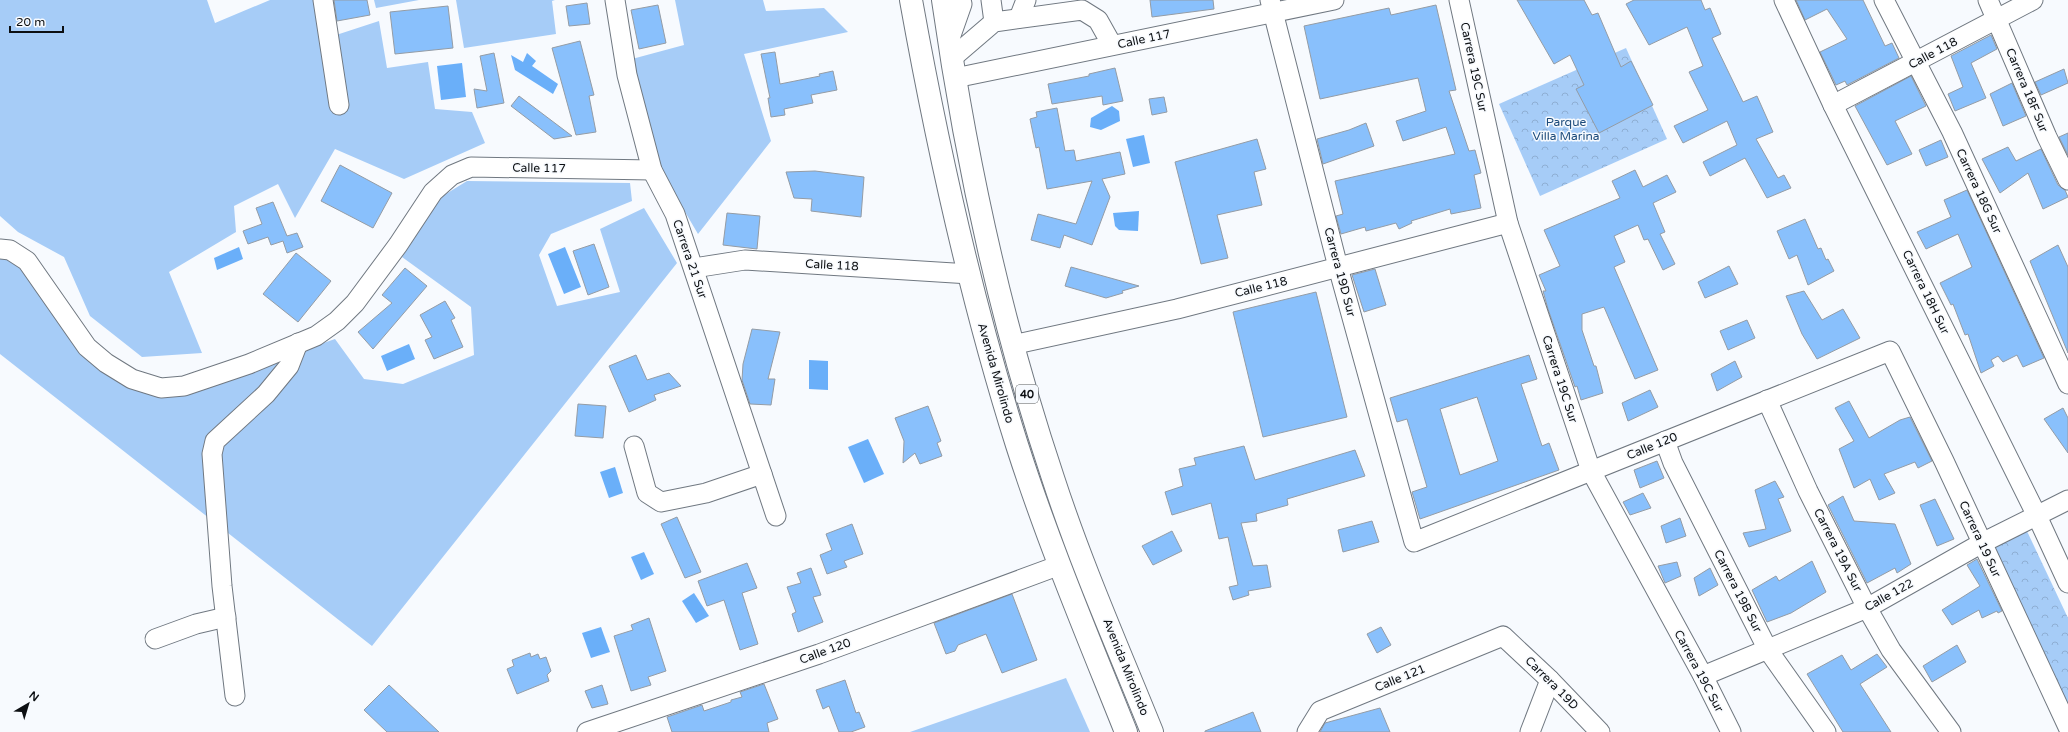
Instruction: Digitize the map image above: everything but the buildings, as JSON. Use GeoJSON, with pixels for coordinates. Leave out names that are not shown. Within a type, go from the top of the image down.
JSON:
{"type":"FeatureCollection","features":[{"type":"Feature","properties":{"kind":"main road","name":"Avenida Mirolindo"},"geometry":{"type":"LineString","coordinates":[[911,0],[938,143],[970,274],[1017,445],[1060,566],[1126,732]]}},
{"type":"Feature","properties":{"kind":"main road","name":"Avenida Mirolindo"},"geometry":{"type":"LineString","coordinates":[[943,0],[952,59],[981,214],[1012,345],[1053,479],[1152,732]]}},
{"type":"Feature","properties":{"kind":"street"},"geometry":{"type":"LineString","coordinates":[[323,0],[339,105]]}},
{"type":"Feature","properties":{"kind":"street","name":"Carrera 21 Sur"},"geometry":{"type":"LineString","coordinates":[[615,0],[628,75],[652,170],[675,214],[776,516]]}},
{"type":"Feature","properties":{"kind":"street"},"geometry":{"type":"LineString","coordinates":[[952,59],[962,4],[961,0]]}},
{"type":"Feature","properties":{"kind":"street"},"geometry":{"type":"LineString","coordinates":[[991,0],[994,22]]}},
{"type":"Feature","properties":{"kind":"street"},"geometry":{"type":"LineString","coordinates":[[1019,18],[1026,0]]}},
{"type":"Feature","properties":{"kind":"street","name":"Calle 117"},"geometry":{"type":"LineString","coordinates":[[952,59],[1112,46],[1272,6],[1334,0]]}},
{"type":"Feature","properties":{"kind":"street","name":"Carrera 19C Sur"},"geometry":{"type":"LineString","coordinates":[[1459,0],[1508,223],[1591,471],[1703,676],[1731,732]]}},
{"type":"Feature","properties":{"kind":"street","name":"Carrera 18H Sur"},"geometry":{"type":"LineString","coordinates":[[1784,0],[1833,105],[2037,516],[2068,583]]}},
{"type":"Feature","properties":{"kind":"street","name":"Carrera 18G Sur"},"geometry":{"type":"LineString","coordinates":[[1884,0],[1917,61],[1952,132],[2068,384]]}},
{"type":"Feature","properties":{"kind":"street","name":"Carrera 18F Sur"},"geometry":{"type":"LineString","coordinates":[[1988,0],[2047,137],[2068,180]]}},
{"type":"Feature","properties":{"kind":"street","name":"Calle 118"},"geometry":{"type":"LineString","coordinates":[[1833,105],[2033,0]]}},
{"type":"Feature","properties":{"kind":"street"},"geometry":{"type":"LineString","coordinates":[[952,59],[994,22],[1081,5],[1098,20],[1112,46]]}},
{"type":"Feature","properties":{"kind":"street","name":"Carrera 19D Sur"},"geometry":{"type":"LineString","coordinates":[[1272,6],[1338,267],[1414,542]]}},
{"type":"Feature","properties":{"kind":"street","name":"Calle 117"},"geometry":{"type":"LineString","coordinates":[[0,249],[10,250],[27,261],[87,347],[106,363],[132,379],[162,388],[184,386],[249,364],[316,336],[337,322],[355,303],[398,244],[433,192],[452,175],[471,167],[652,170]]}},
{"type":"Feature","properties":{"kind":"street","name":"Calle 118"},"geometry":{"type":"LineString","coordinates":[[1012,345],[1177,309],[1508,223]]}},
{"type":"Feature","properties":{"kind":"street","name":"Calle 118"},"geometry":{"type":"LineString","coordinates":[[694,268],[746,260],[970,274]]}},
{"type":"Feature","properties":{"kind":"street"},"geometry":{"type":"LineString","coordinates":[[236,696],[226,617],[212,454],[215,441],[270,388],[289,366],[298,343]]}},
{"type":"Feature","properties":{"kind":"street","name":"Calle 120"},"geometry":{"type":"LineString","coordinates":[[1414,542],[1890,351]]}},
{"type":"Feature","properties":{"kind":"street","name":"Carrera 19 Sur"},"geometry":{"type":"LineString","coordinates":[[1890,351],[1944,461],[2068,727]]}},
{"type":"Feature","properties":{"kind":"street","name":"Carrera 19A Sur"},"geometry":{"type":"LineString","coordinates":[[1767,400],[1808,491],[1867,608],[1892,650],[1951,732]]}},
{"type":"Feature","properties":{"kind":"street","name":"Carrera 19B Sur"},"geometry":{"type":"LineString","coordinates":[[1665,441],[1673,463],[1768,650],[1826,732]]}},
{"type":"Feature","properties":{"kind":"street"},"geometry":{"type":"LineString","coordinates":[[634,446],[647,493],[661,502],[706,493],[762,474]]}},
{"type":"Feature","properties":{"kind":"street","name":"Calle 122"},"geometry":{"type":"LineString","coordinates":[[1703,676],[1867,608],[1982,543],[2068,500]]}},
{"type":"Feature","properties":{"kind":"street","name":"Calle 120"},"geometry":{"type":"LineString","coordinates":[[587,732],[819,654],[1060,566]]}},
{"type":"Feature","properties":{"kind":"street"},"geometry":{"type":"LineString","coordinates":[[155,639],[196,624],[226,617]]}},
{"type":"Feature","properties":{"kind":"street","name":"Carrera 19D"},"geometry":{"type":"LineString","coordinates":[[1503,636],[1550,680],[1600,732]]}},
{"type":"Feature","properties":{"kind":"street","name":"Calle 121"},"geometry":{"type":"LineString","coordinates":[[1307,732],[1320,711],[1503,636]]}},
{"type":"Feature","properties":{"kind":"street"},"geometry":{"type":"LineString","coordinates":[[1530,732],[1550,680]]}},
{"type":"Feature","properties":{"kind":"green space"},"geometry":{"type":"Polygon","coordinates":[[[0,0],[207,0],[215,23],[270,0],[313,0],[327,38],[379,21],[387,68],[428,62],[435,109],[472,112],[485,143],[404,179],[335,149],[295,218],[278,184],[234,206],[236,232],[169,272],[202,353],[142,357],[90,316],[64,257],[18,232],[0,216],[0,0]]]}},
{"type":"Feature","properties":{"kind":"green space"},"geometry":{"type":"Polygon","coordinates":[[[374,0],[419,0],[376,8],[374,0]]]}},
{"type":"Feature","properties":{"kind":"green space"},"geometry":{"type":"Polygon","coordinates":[[[456,0],[555,0],[552,1],[556,34],[464,48],[456,0]]]}},
{"type":"Feature","properties":{"kind":"green space"},"geometry":{"type":"Polygon","coordinates":[[[675,0],[763,0],[766,11],[824,8],[848,32],[744,54],[771,141],[698,234],[661,171],[632,59],[684,45],[675,0]]]}},
{"type":"Feature","properties":{"kind":"green space","name":"Parque Villa Marina"},"geometry":{"type":"Polygon","coordinates":[[[1626,48],[1667,139],[1540,196],[1499,104],[1626,48]]]}},
{"type":"Feature","properties":{"kind":"green space"},"geometry":{"type":"Polygon","coordinates":[[[467,181],[630,183],[632,201],[551,234],[539,255],[557,306],[620,292],[600,229],[644,208],[677,263],[372,646],[0,354],[0,253],[39,279],[112,376],[165,398],[335,339],[364,379],[403,384],[474,355],[471,307],[402,257],[441,197],[467,181]]]}},
{"type":"Feature","properties":{"kind":"green space"},"geometry":{"type":"Polygon","coordinates":[[[2025,527],[2068,618],[2068,712],[1989,542],[2025,527]]]}},
{"type":"Feature","properties":{"kind":"green space"},"geometry":{"type":"Polygon","coordinates":[[[1066,678],[1090,732],[910,732],[1066,678]]]}},
{"type":"Feature","properties":{"kind":"water"},"geometry":{"type":"Polygon","coordinates":[[[527,53],[536,61],[532,66],[558,84],[553,94],[515,70],[511,55],[523,62],[527,53]]]}},
{"type":"Feature","properties":{"kind":"water"},"geometry":{"type":"Polygon","coordinates":[[[462,63],[466,97],[441,100],[437,66],[462,63]]]}},
{"type":"Feature","properties":{"kind":"water"},"geometry":{"type":"Polygon","coordinates":[[[1112,106],[1119,111],[1120,121],[1101,130],[1090,127],[1091,118],[1112,106]]]}},
{"type":"Feature","properties":{"kind":"water"},"geometry":{"type":"Polygon","coordinates":[[[1144,135],[1150,163],[1133,167],[1126,139],[1144,135]]]}},
{"type":"Feature","properties":{"kind":"water"},"geometry":{"type":"Polygon","coordinates":[[[1139,211],[1138,231],[1119,230],[1115,226],[1113,213],[1139,211]]]}},
{"type":"Feature","properties":{"kind":"water"},"geometry":{"type":"Polygon","coordinates":[[[239,247],[243,259],[217,270],[214,258],[239,247]]]}},
{"type":"Feature","properties":{"kind":"water"},"geometry":{"type":"Polygon","coordinates":[[[565,247],[581,287],[564,294],[548,254],[565,247]]]}},
{"type":"Feature","properties":{"kind":"water"},"geometry":{"type":"Polygon","coordinates":[[[409,344],[415,359],[387,371],[381,356],[409,344]]]}},
{"type":"Feature","properties":{"kind":"water"},"geometry":{"type":"Polygon","coordinates":[[[809,360],[828,361],[828,390],[809,389],[809,360]]]}},
{"type":"Feature","properties":{"kind":"water"},"geometry":{"type":"Polygon","coordinates":[[[868,439],[884,474],[864,483],[848,447],[868,439]]]}},
{"type":"Feature","properties":{"kind":"water"},"geometry":{"type":"Polygon","coordinates":[[[615,467],[623,493],[609,498],[600,472],[615,467]]]}},
{"type":"Feature","properties":{"kind":"water"},"geometry":{"type":"Polygon","coordinates":[[[644,552],[654,574],[641,580],[631,557],[644,552]]]}},
{"type":"Feature","properties":{"kind":"water"},"geometry":{"type":"Polygon","coordinates":[[[694,593],[709,616],[696,623],[682,601],[694,593]]]}},
{"type":"Feature","properties":{"kind":"water"},"geometry":{"type":"Polygon","coordinates":[[[601,627],[610,652],[591,658],[582,633],[601,627]]]}}]}
